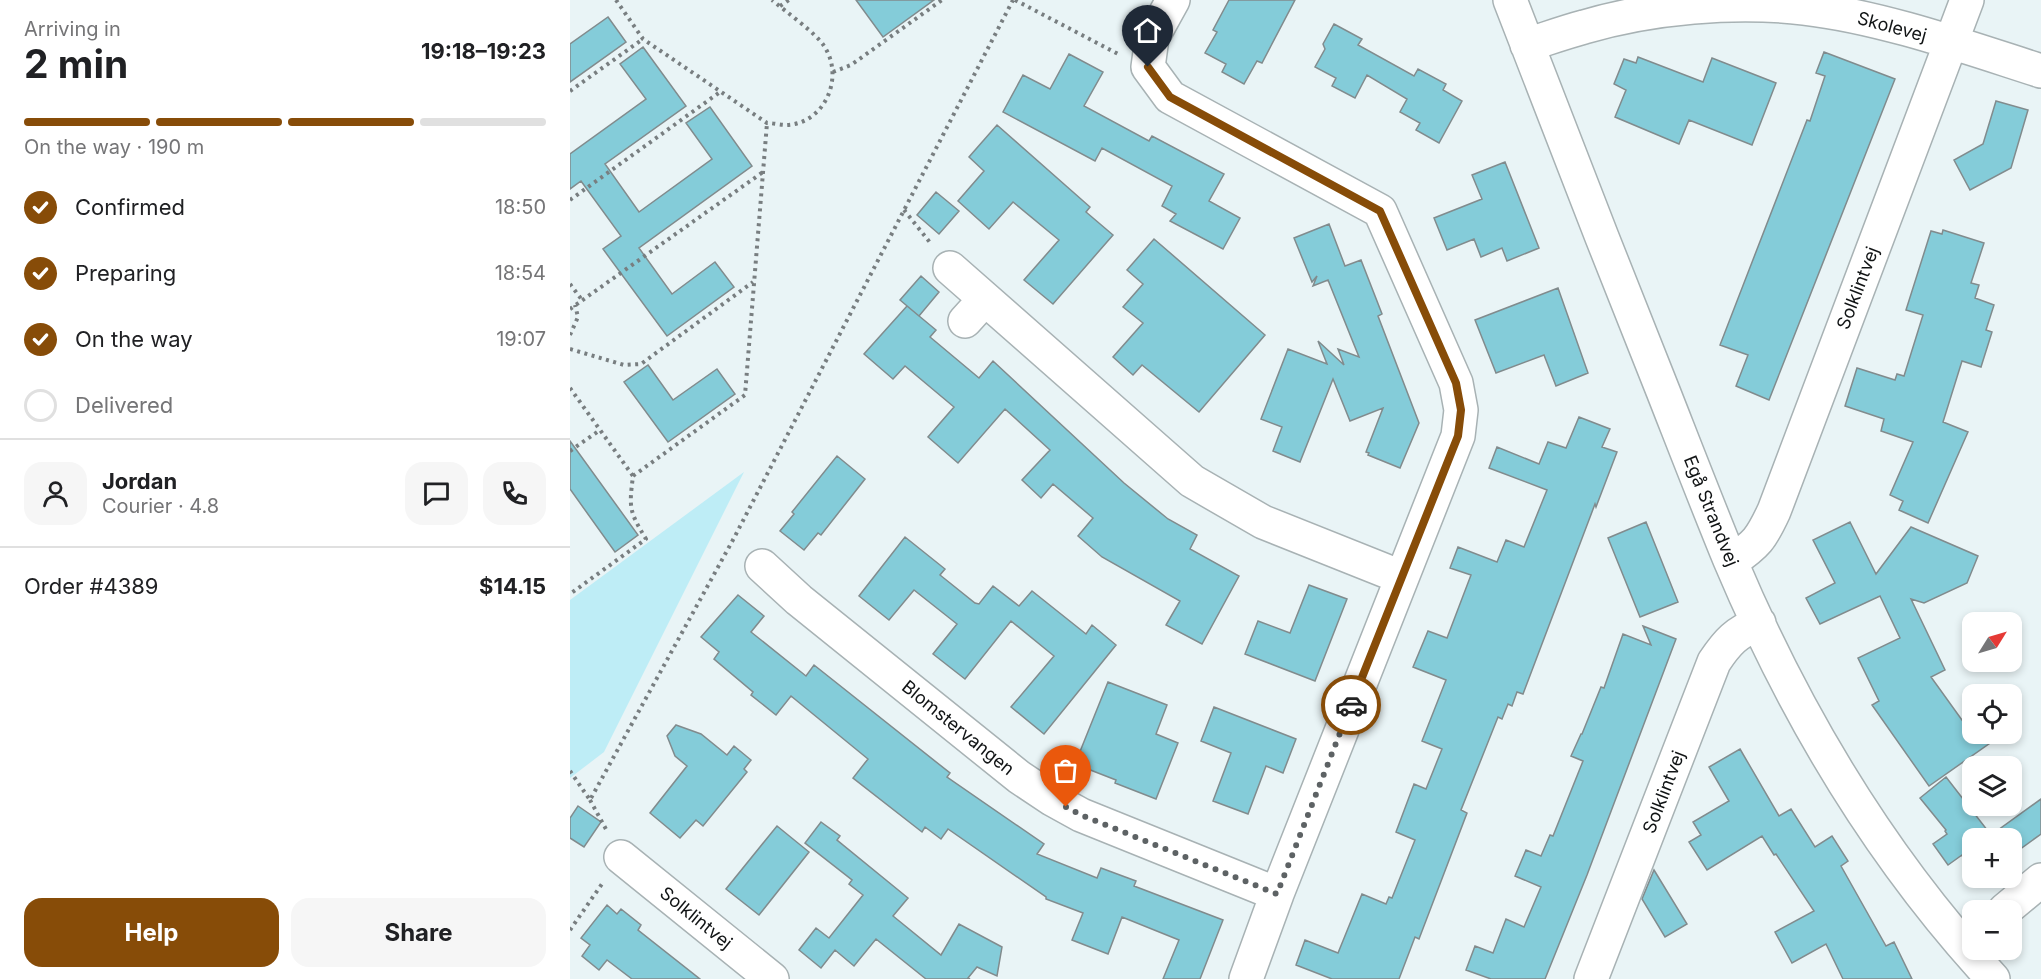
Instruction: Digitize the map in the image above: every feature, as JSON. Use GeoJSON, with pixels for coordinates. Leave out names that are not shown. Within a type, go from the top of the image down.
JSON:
{"type":"FeatureCollection","features":[{"type":"Feature","properties":{"kind":"street"},"geometry":{"type":"LineString","coordinates":[[1173,0],[1152,38],[1148,67],[1170,97],[1380,211],[1456,383],[1461,410],[1458,436],[1277,894],[1246,979]]}},
{"type":"Feature","properties":{"kind":"street","name":"Egå Strandvej"},"geometry":{"type":"LineString","coordinates":[[1510,0],[1731,562],[1759,623],[1802,708],[1850,793],[1904,872],[1962,936]]}},
{"type":"Feature","properties":{"kind":"street","name":"Solklintvej"},"geometry":{"type":"LineString","coordinates":[[1731,562],[1755,546],[1774,511],[1967,0]]}},
{"type":"Feature","properties":{"kind":"street","name":"Skolevej"},"geometry":{"type":"LineString","coordinates":[[1527,45],[1585,26],[1637,15],[1684,8],[1744,4],[1803,8],[1864,18],[2041,71]]}},
{"type":"Feature","properties":{"kind":"street"},"geometry":{"type":"LineString","coordinates":[[950,268],[975,310],[1192,481],[1263,522],[1401,577]]}},
{"type":"Feature","properties":{"kind":"street","name":"Blomstervangen"},"geometry":{"type":"LineString","coordinates":[[762,566],[799,600],[1000,762],[1052,799],[1081,815],[1277,894]]}},
{"type":"Feature","properties":{"kind":"street","name":"Solklintvej"},"geometry":{"type":"LineString","coordinates":[[1591,979],[1714,662],[1726,644],[1740,632],[1759,623]]}},
{"type":"Feature","properties":{"kind":"street","name":"Solklintvej"},"geometry":{"type":"LineString","coordinates":[[621,857],[772,979]]}},
{"type":"Feature","properties":{"kind":"street"},"geometry":{"type":"LineString","coordinates":[[2016,900],[2041,880]]}},
{"type":"Feature","properties":{"kind":"street","name":"Egå Strandvej"},"geometry":{"type":"LineString","coordinates":[[1980,960],[1993,979]]}},
{"type":"Feature","properties":{"kind":"path"},"geometry":{"type":"LineString","coordinates":[[616,0],[643,39],[767,123],[786,125],[805,120],[821,108],[831,91],[833,72],[830,57],[823,44],[772,0]]}},
{"type":"Feature","properties":{"kind":"path"},"geometry":{"type":"LineString","coordinates":[[780,6],[789,0]]}},
{"type":"Feature","properties":{"kind":"path"},"geometry":{"type":"LineString","coordinates":[[833,72],[851,65],[942,0]]}},
{"type":"Feature","properties":{"kind":"path"},"geometry":{"type":"LineString","coordinates":[[570,771],[590,800],[734,538],[1014,0],[1148,67]]}},
{"type":"Feature","properties":{"kind":"path"},"geometry":{"type":"LineString","coordinates":[[570,91],[643,39]]}},
{"type":"Feature","properties":{"kind":"path"},"geometry":{"type":"LineString","coordinates":[[570,200],[720,92]]}},
{"type":"Feature","properties":{"kind":"path"},"geometry":{"type":"LineString","coordinates":[[633,476],[745,395],[767,123]]}},
{"type":"Feature","properties":{"kind":"path"},"geometry":{"type":"LineString","coordinates":[[570,309],[763,172]]}},
{"type":"Feature","properties":{"kind":"path"},"geometry":{"type":"LineString","coordinates":[[904,210],[950,268]]}},
{"type":"Feature","properties":{"kind":"path"},"geometry":{"type":"LineString","coordinates":[[570,349],[624,365],[641,363],[754,282]]}},
{"type":"Feature","properties":{"kind":"path"},"geometry":{"type":"LineString","coordinates":[[570,284],[582,300]]}},
{"type":"Feature","properties":{"kind":"path"},"geometry":{"type":"LineString","coordinates":[[570,335],[578,317],[575,305]]}},
{"type":"Feature","properties":{"kind":"path"},"geometry":{"type":"LineString","coordinates":[[570,388],[633,476],[630,500],[632,515],[646,539],[570,594]]}},
{"type":"Feature","properties":{"kind":"path"},"geometry":{"type":"LineString","coordinates":[[570,451],[600,430]]}},
{"type":"Feature","properties":{"kind":"path"},"geometry":{"type":"LineString","coordinates":[[570,930],[621,857]]}},
{"type":"Feature","properties":{"kind":"shaded area"},"geometry":{"type":"Polygon","coordinates":[[[744,472],[604,752],[570,778],[570,600],[744,472]]]}},
{"type":"Feature","properties":{"kind":"building"},"geometry":{"type":"Polygon","coordinates":[[[856,0],[934,0],[883,37],[856,0]]]}},
{"type":"Feature","properties":{"kind":"building"},"geometry":{"type":"Polygon","coordinates":[[[1229,0],[1295,0],[1262,63],[1257,61],[1244,84],[1222,72],[1226,64],[1205,53],[1217,32],[1213,30],[1229,0]]]}},
{"type":"Feature","properties":{"kind":"building"},"geometry":{"type":"Polygon","coordinates":[[[608,17],[626,42],[570,82],[570,44],[608,17]]]}},
{"type":"Feature","properties":{"kind":"building"},"geometry":{"type":"Polygon","coordinates":[[[1334,24],[1362,39],[1358,45],[1414,76],[1418,69],[1446,84],[1443,90],[1462,101],[1439,143],[1416,130],[1420,123],[1400,112],[1407,99],[1367,75],[1355,98],[1332,86],[1336,78],[1315,67],[1325,49],[1323,44],[1334,24]]]}},
{"type":"Feature","properties":{"kind":"building"},"geometry":{"type":"Polygon","coordinates":[[[643,47],[686,106],[605,164],[639,212],[712,159],[686,123],[710,107],[752,166],[639,248],[672,294],[715,262],[734,287],[667,336],[603,249],[621,236],[581,181],[570,189],[570,154],[646,99],[620,64],[643,47]]]}},
{"type":"Feature","properties":{"kind":"building"},"geometry":{"type":"Polygon","coordinates":[[[1824,52],[1895,79],[1769,400],[1736,386],[1748,355],[1720,345],[1807,120],[1810,121],[1825,76],[1816,73],[1824,52]]]}},
{"type":"Feature","properties":{"kind":"building"},"geometry":{"type":"Polygon","coordinates":[[[1069,54],[1103,72],[1084,106],[1149,141],[1152,136],[1224,174],[1209,201],[1240,218],[1223,249],[1170,221],[1176,214],[1162,206],[1172,186],[1102,148],[1095,161],[1003,112],[1023,75],[1050,89],[1069,54]]]}},
{"type":"Feature","properties":{"kind":"building"},"geometry":{"type":"Polygon","coordinates":[[[1638,57],[1703,82],[1712,58],[1776,83],[1752,145],[1689,120],[1679,144],[1615,117],[1626,90],[1614,84],[1624,59],[1636,63],[1638,57]]]}},
{"type":"Feature","properties":{"kind":"building"},"geometry":{"type":"Polygon","coordinates":[[[1996,101],[2028,110],[2011,168],[1970,190],[1954,160],[1983,144],[1996,101]]]}},
{"type":"Feature","properties":{"kind":"building"},"geometry":{"type":"Polygon","coordinates":[[[997,125],[1090,207],[1086,212],[1113,235],[1053,304],[1024,280],[1059,240],[1013,202],[989,229],[958,201],[984,171],[969,157],[997,125]]]}},
{"type":"Feature","properties":{"kind":"building"},"geometry":{"type":"Polygon","coordinates":[[[1505,162],[1539,248],[1507,261],[1502,248],[1481,257],[1474,239],[1447,250],[1434,218],[1482,199],[1472,175],[1505,162]]]}},
{"type":"Feature","properties":{"kind":"building"},"geometry":{"type":"Polygon","coordinates":[[[936,192],[959,211],[939,234],[917,215],[936,192]]]}},
{"type":"Feature","properties":{"kind":"building"},"geometry":{"type":"Polygon","coordinates":[[[1329,224],[1345,266],[1361,260],[1382,314],[1378,316],[1419,423],[1400,468],[1368,455],[1369,453],[1366,452],[1383,408],[1350,421],[1333,379],[1300,462],[1273,451],[1282,427],[1261,419],[1288,349],[1327,364],[1318,341],[1344,365],[1338,349],[1359,357],[1328,280],[1313,286],[1317,276],[1312,282],[1294,238],[1329,224]]]}},
{"type":"Feature","properties":{"kind":"building"},"geometry":{"type":"Polygon","coordinates":[[[1943,230],[1984,243],[1971,283],[1979,285],[1975,298],[1994,305],[1986,330],[1992,332],[1981,367],[1962,361],[1943,422],[1968,432],[1928,523],[1899,510],[1903,501],[1890,495],[1913,442],[1881,431],[1884,419],[1845,406],[1857,368],[1895,380],[1897,374],[1904,376],[1923,315],[1906,310],[1931,231],[1942,234],[1943,230]]]}},
{"type":"Feature","properties":{"kind":"building"},"geometry":{"type":"Polygon","coordinates":[[[1154,239],[1265,335],[1199,412],[1142,365],[1133,375],[1113,357],[1143,323],[1123,307],[1143,284],[1127,270],[1154,239]]]}},
{"type":"Feature","properties":{"kind":"building"},"geometry":{"type":"Polygon","coordinates":[[[921,276],[939,292],[919,316],[900,300],[921,276]]]}},
{"type":"Feature","properties":{"kind":"building"},"geometry":{"type":"Polygon","coordinates":[[[1558,288],[1588,373],[1556,386],[1544,355],[1496,373],[1475,320],[1558,288]]]}},
{"type":"Feature","properties":{"kind":"building"},"geometry":{"type":"Polygon","coordinates":[[[907,306],[936,330],[930,337],[979,378],[993,361],[1124,483],[1168,519],[1197,535],[1190,549],[1239,576],[1202,644],[1166,625],[1180,601],[1102,557],[1078,536],[1093,518],[1053,484],[1041,498],[1022,480],[1050,450],[1005,409],[958,463],[928,437],[954,407],[905,366],[893,379],[864,354],[907,306]]]}},
{"type":"Feature","properties":{"kind":"building"},"geometry":{"type":"Polygon","coordinates":[[[648,365],[673,400],[717,369],[735,394],[668,442],[624,382],[648,365]]]}},
{"type":"Feature","properties":{"kind":"building"},"geometry":{"type":"Polygon","coordinates":[[[1579,417],[1610,429],[1602,447],[1617,452],[1523,694],[1517,692],[1512,706],[1508,704],[1502,719],[1498,717],[1461,810],[1467,813],[1419,939],[1415,937],[1399,979],[1332,979],[1296,965],[1305,940],[1338,953],[1362,894],[1386,904],[1389,897],[1392,898],[1415,840],[1396,832],[1414,784],[1426,789],[1442,749],[1422,741],[1446,680],[1413,667],[1428,631],[1447,638],[1471,575],[1450,568],[1458,547],[1497,562],[1506,540],[1524,547],[1547,490],[1489,468],[1497,447],[1539,464],[1548,442],[1566,448],[1579,417]]]}},
{"type":"Feature","properties":{"kind":"building"},"geometry":{"type":"Polygon","coordinates":[[[570,441],[638,535],[615,552],[570,489],[570,441]]]}},
{"type":"Feature","properties":{"kind":"building"},"geometry":{"type":"Polygon","coordinates":[[[837,456],[865,479],[821,535],[818,533],[804,550],[780,531],[794,514],[792,512],[837,456]]]}},
{"type":"Feature","properties":{"kind":"building"},"geometry":{"type":"Polygon","coordinates":[[[1646,522],[1678,602],[1640,617],[1608,538],[1646,522]]]}},
{"type":"Feature","properties":{"kind":"building"},"geometry":{"type":"Polygon","coordinates":[[[1850,522],[1876,574],[1911,527],[1978,556],[1967,583],[1924,603],[1911,599],[1945,670],[1931,677],[1962,720],[1962,744],[1989,744],[1972,756],[1962,756],[1962,763],[1929,786],[1872,705],[1879,701],[1858,658],[1900,638],[1880,596],[1820,624],[1806,598],[1835,583],[1813,540],[1850,522]]]}},
{"type":"Feature","properties":{"kind":"building"},"geometry":{"type":"Polygon","coordinates":[[[905,537],[945,569],[940,575],[975,603],[979,604],[993,586],[1019,606],[1032,591],[1086,634],[1092,625],[1116,645],[1044,734],[1011,707],[1054,656],[1011,621],[965,679],[933,654],[957,624],[914,590],[889,620],[859,596],[905,537]]]}},
{"type":"Feature","properties":{"kind":"building"},"geometry":{"type":"Polygon","coordinates":[[[1309,585],[1347,599],[1315,681],[1245,654],[1258,621],[1290,633],[1309,585]]]}},
{"type":"Feature","properties":{"kind":"building"},"geometry":{"type":"Polygon","coordinates":[[[738,595],[764,616],[751,632],[806,676],[814,665],[950,773],[947,777],[1044,844],[1037,854],[1097,878],[1101,868],[1136,881],[1134,886],[1223,920],[1200,979],[1163,979],[1179,940],[1122,917],[1108,954],[1072,940],[1083,913],[1046,899],[948,829],[941,839],[925,827],[922,832],[853,778],[868,759],[791,696],[776,715],[751,695],[753,692],[714,659],[719,652],[701,637],[738,595]]]}},
{"type":"Feature","properties":{"kind":"building"},"geometry":{"type":"Polygon","coordinates":[[[1643,626],[1676,639],[1587,875],[1545,979],[1491,979],[1466,970],[1475,946],[1493,953],[1506,919],[1524,927],[1541,887],[1515,876],[1526,850],[1541,856],[1550,835],[1553,836],[1583,761],[1571,756],[1601,687],[1604,688],[1623,634],[1651,645],[1643,626]]]}},
{"type":"Feature","properties":{"kind":"building"},"geometry":{"type":"Polygon","coordinates":[[[1108,682],[1167,705],[1156,734],[1178,743],[1156,799],[1075,764],[1108,682]]]}},
{"type":"Feature","properties":{"kind":"building"},"geometry":{"type":"Polygon","coordinates":[[[1214,707],[1296,739],[1283,773],[1266,766],[1248,814],[1213,801],[1231,753],[1201,741],[1214,707]]]}},
{"type":"Feature","properties":{"kind":"building"},"geometry":{"type":"Polygon","coordinates":[[[676,725],[701,734],[727,755],[734,746],[751,760],[744,769],[747,772],[703,826],[696,820],[680,838],[650,813],[687,766],[675,756],[667,736],[676,725]]]}},
{"type":"Feature","properties":{"kind":"building"},"geometry":{"type":"Polygon","coordinates":[[[1740,749],[1779,816],[1791,809],[1815,847],[1832,836],[1848,861],[1841,866],[1886,946],[1894,942],[1912,979],[1843,979],[1826,944],[1792,963],[1775,932],[1814,911],[1762,836],[1707,870],[1689,842],[1701,835],[1693,822],[1729,801],[1709,767],[1740,749]]]}},
{"type":"Feature","properties":{"kind":"building"},"geometry":{"type":"Polygon","coordinates":[[[1946,777],[1962,798],[1962,816],[1976,816],[1986,828],[1962,828],[1962,855],[1948,865],[1933,844],[1947,834],[1946,830],[1920,798],[1946,777]]]}},
{"type":"Feature","properties":{"kind":"building"},"geometry":{"type":"Polygon","coordinates":[[[2041,799],[2041,834],[2022,848],[2022,828],[2001,828],[2017,816],[2022,816],[2022,813],[2041,799]]]}},
{"type":"Feature","properties":{"kind":"building"},"geometry":{"type":"Polygon","coordinates":[[[578,806],[601,822],[584,847],[570,838],[570,818],[578,806]]]}},
{"type":"Feature","properties":{"kind":"building"},"geometry":{"type":"Polygon","coordinates":[[[821,822],[840,836],[837,840],[908,898],[893,916],[941,955],[959,924],[1002,947],[997,976],[977,967],[968,978],[970,979],[926,979],[876,939],[854,966],[835,950],[821,968],[799,950],[816,928],[829,938],[863,895],[849,884],[852,880],[805,843],[821,822]]]}},
{"type":"Feature","properties":{"kind":"building"},"geometry":{"type":"Polygon","coordinates":[[[777,826],[809,852],[759,915],[726,889],[777,826]]]}},
{"type":"Feature","properties":{"kind":"building"},"geometry":{"type":"Polygon","coordinates":[[[1654,870],[1687,924],[1665,937],[1642,899],[1654,870]]]}},
{"type":"Feature","properties":{"kind":"building"},"geometry":{"type":"Polygon","coordinates":[[[607,905],[617,914],[621,909],[641,925],[638,930],[700,979],[632,979],[607,960],[599,970],[582,956],[590,945],[581,938],[607,905]]]}},
{"type":"Feature","properties":{"kind":"way so far"},"geometry":{"type":"LineString","coordinates":[[1066,807],[1277,894],[1351,705]]}},
{"type":"Feature","properties":{"kind":"route"},"geometry":{"type":"LineString","coordinates":[[1148,67],[1170,97],[1380,211],[1456,383],[1461,410],[1458,436],[1351,705]]}}]}
